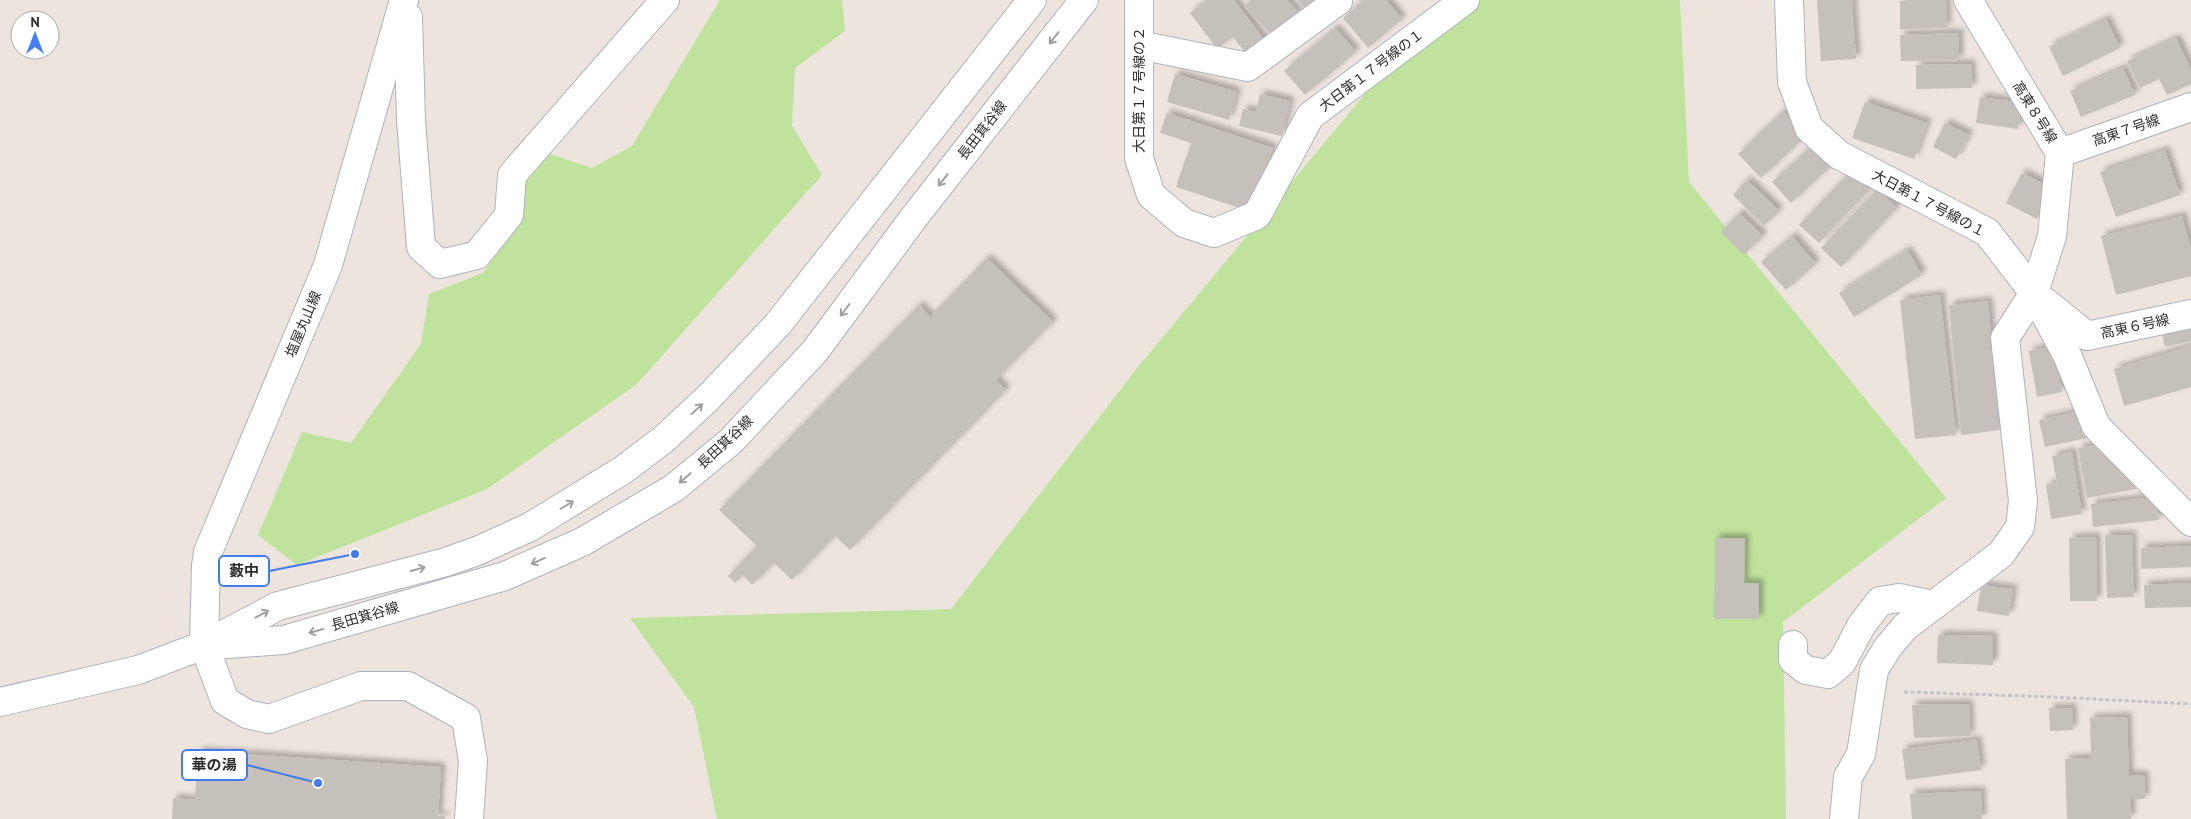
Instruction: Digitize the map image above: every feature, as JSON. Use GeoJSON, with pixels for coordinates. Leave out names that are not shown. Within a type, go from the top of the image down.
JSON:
{"type":"FeatureCollection","features":[{"type":"Feature","properties":{"kind":"street"},"geometry":{"type":"LineString","coordinates":[[406,0],[411,120],[421,247],[440,264],[477,256],[509,215],[512,175],[665,0]]}},
{"type":"Feature","properties":{"kind":"street","name":"塩屋丸山線"},"geometry":{"type":"LineString","coordinates":[[204,645],[208,552],[328,265],[406,0]]}},
{"type":"Feature","properties":{"kind":"street","name":"長田箕谷線"},"geometry":{"type":"LineString","coordinates":[[0,702],[138,670],[204,645],[278,606],[446,562],[477,551],[530,527],[623,470],[664,439],[708,398],[778,324],[1032,0]]}},
{"type":"Feature","properties":{"kind":"street","name":"長田箕谷線"},"geometry":{"type":"LineString","coordinates":[[204,645],[284,640],[505,576],[582,542],[674,488],[731,441],[815,351],[912,220],[1084,0]]}},
{"type":"Feature","properties":{"kind":"street","name":"大日第１７号線の２"},"geometry":{"type":"LineString","coordinates":[[1139,0],[1139,158],[1151,195],[1184,223]]}},
{"type":"Feature","properties":{"kind":"street","name":"大日第１７号線の１"},"geometry":{"type":"LineString","coordinates":[[1184,223],[1214,234],[1256,215],[1310,116],[1465,0]]}},
{"type":"Feature","properties":{"kind":"street","name":"大日第１７号線の１"},"geometry":{"type":"LineString","coordinates":[[1789,0],[1792,82],[1809,128],[1839,156],[1987,232],[2034,293],[2068,357],[2096,426],[2191,522]]}},
{"type":"Feature","properties":{"kind":"street","name":"高東８号線"},"geometry":{"type":"LineString","coordinates":[[1844,819],[1848,778],[1861,754],[1874,670],[1888,646],[1905,628],[2001,554],[2020,528],[2023,501],[2005,338],[2034,293],[2052,236],[2060,153],[1968,0]]}},
{"type":"Feature","properties":{"kind":"street"},"geometry":{"type":"LineString","coordinates":[[1139,45],[1248,67],[1338,1]]}},
{"type":"Feature","properties":{"kind":"street","name":"高東７号線"},"geometry":{"type":"LineString","coordinates":[[2060,153],[2191,108]]}},
{"type":"Feature","properties":{"kind":"street","name":"高東６号線"},"geometry":{"type":"LineString","coordinates":[[2034,293],[2086,336],[2191,314]]}},
{"type":"Feature","properties":{"kind":"street"},"geometry":{"type":"LineString","coordinates":[[1793,645],[1794,660],[1806,670],[1828,674],[1842,662],[1861,626],[1880,601],[1899,598],[1934,606]]}},
{"type":"Feature","properties":{"kind":"street"},"geometry":{"type":"LineString","coordinates":[[204,645],[226,701],[247,714],[269,719],[361,686],[408,686],[466,718],[473,761],[470,819]]}},
{"type":"Feature","properties":{"kind":"path"},"geometry":{"type":"LineString","coordinates":[[1906,692],[2053,696],[2191,704]]}},
{"type":"Feature","properties":{"kind":"green space"},"geometry":{"type":"Polygon","coordinates":[[[720,0],[842,0],[845,31],[795,68],[792,126],[822,175],[637,384],[487,489],[297,565],[258,535],[302,432],[351,443],[421,344],[429,294],[483,273],[523,217],[520,183],[547,153],[592,168],[632,146],[720,0]]]}},
{"type":"Feature","properties":{"kind":"green space"},"geometry":{"type":"Polygon","coordinates":[[[1443,0],[1680,0],[1689,182],[1946,498],[1783,622],[1786,819],[717,819],[694,707],[630,618],[951,609],[1138,367],[1443,0]]]}},
{"type":"Feature","properties":{"kind":"building"},"geometry":{"type":"Polygon","coordinates":[[[1207,0],[1234,0],[1268,45],[1250,59],[1233,37],[1217,49],[1190,13],[1207,0]]]}},
{"type":"Feature","properties":{"kind":"building"},"geometry":{"type":"Polygon","coordinates":[[[1251,0],[1287,0],[1299,13],[1273,37],[1244,6],[1251,0]]]}},
{"type":"Feature","properties":{"kind":"building"},"geometry":{"type":"Polygon","coordinates":[[[1297,0],[1322,0],[1307,12],[1297,0]]]}},
{"type":"Feature","properties":{"kind":"building"},"geometry":{"type":"Polygon","coordinates":[[[1364,0],[1386,0],[1402,19],[1368,48],[1343,18],[1364,0]]]}},
{"type":"Feature","properties":{"kind":"building"},"geometry":{"type":"Polygon","coordinates":[[[1817,0],[1852,0],[1856,59],[1821,61],[1817,0]]]}},
{"type":"Feature","properties":{"kind":"building"},"geometry":{"type":"Polygon","coordinates":[[[1946,0],[1947,28],[1900,29],[1900,1],[1946,0]]]}},
{"type":"Feature","properties":{"kind":"building"},"geometry":{"type":"Polygon","coordinates":[[[2106,19],[2120,48],[2063,76],[2049,47],[2106,19]]]}},
{"type":"Feature","properties":{"kind":"building"},"geometry":{"type":"Polygon","coordinates":[[[1335,28],[1356,52],[1305,95],[1284,71],[1335,28]]]}},
{"type":"Feature","properties":{"kind":"building"},"geometry":{"type":"Polygon","coordinates":[[[1959,33],[1959,60],[1901,61],[1900,35],[1959,33]]]}},
{"type":"Feature","properties":{"kind":"building"},"geometry":{"type":"Polygon","coordinates":[[[2176,38],[2191,70],[2191,84],[2167,95],[2159,79],[2140,88],[2127,61],[2176,38]]]}},
{"type":"Feature","properties":{"kind":"building"},"geometry":{"type":"Polygon","coordinates":[[[1971,64],[1972,88],[1916,89],[1916,65],[1971,64]]]}},
{"type":"Feature","properties":{"kind":"building"},"geometry":{"type":"Polygon","coordinates":[[[2123,68],[2135,95],[2081,117],[2070,91],[2123,68]]]}},
{"type":"Feature","properties":{"kind":"building"},"geometry":{"type":"Polygon","coordinates":[[[1175,74],[1237,92],[1229,120],[1167,102],[1175,74]]]}},
{"type":"Feature","properties":{"kind":"building"},"geometry":{"type":"Polygon","coordinates":[[[1260,94],[1290,101],[1282,136],[1239,126],[1243,109],[1256,112],[1260,94]]]}},
{"type":"Feature","properties":{"kind":"building"},"geometry":{"type":"Polygon","coordinates":[[[1980,97],[2022,103],[2018,129],[1976,123],[1980,97]]]}},
{"type":"Feature","properties":{"kind":"building"},"geometry":{"type":"Polygon","coordinates":[[[1865,102],[1927,123],[1914,159],[1852,138],[1865,102]]]}},
{"type":"Feature","properties":{"kind":"building"},"geometry":{"type":"Polygon","coordinates":[[[1783,111],[1806,136],[1761,178],[1738,154],[1783,111]]]}},
{"type":"Feature","properties":{"kind":"building"},"geometry":{"type":"Polygon","coordinates":[[[1167,113],[1273,148],[1252,212],[1176,187],[1191,143],[1160,133],[1167,113]]]}},
{"type":"Feature","properties":{"kind":"building"},"geometry":{"type":"Polygon","coordinates":[[[1945,123],[1969,135],[1956,159],[1933,147],[1945,123]]]}},
{"type":"Feature","properties":{"kind":"building"},"geometry":{"type":"Polygon","coordinates":[[[1812,146],[1831,166],[1791,203],[1772,182],[1812,146]]]}},
{"type":"Feature","properties":{"kind":"building"},"geometry":{"type":"Polygon","coordinates":[[[2165,150],[2180,195],[2116,217],[2100,172],[2165,150]]]}},
{"type":"Feature","properties":{"kind":"building"},"geometry":{"type":"Polygon","coordinates":[[[1850,172],[1869,190],[1819,243],[1799,225],[1850,172]]]}},
{"type":"Feature","properties":{"kind":"building"},"geometry":{"type":"Polygon","coordinates":[[[2022,173],[2052,188],[2037,219],[2006,203],[2022,173]]]}},
{"type":"Feature","properties":{"kind":"building"},"geometry":{"type":"Polygon","coordinates":[[[1747,180],[1779,211],[1764,226],[1733,195],[1747,180]]]}},
{"type":"Feature","properties":{"kind":"building"},"geometry":{"type":"Polygon","coordinates":[[[1877,189],[1897,208],[1841,267],[1821,248],[1877,189]]]}},
{"type":"Feature","properties":{"kind":"building"},"geometry":{"type":"Polygon","coordinates":[[[1739,213],[1763,236],[1744,255],[1721,232],[1739,213]]]}},
{"type":"Feature","properties":{"kind":"building"},"geometry":{"type":"Polygon","coordinates":[[[2182,216],[2191,250],[2191,276],[2116,295],[2101,236],[2182,216]]]}},
{"type":"Feature","properties":{"kind":"building"},"geometry":{"type":"Polygon","coordinates":[[[1792,236],[1816,264],[1786,290],[1761,262],[1792,236]]]}},
{"type":"Feature","properties":{"kind":"building"},"geometry":{"type":"Polygon","coordinates":[[[1907,250],[1922,275],[1854,317],[1839,293],[1907,250]]]}},
{"type":"Feature","properties":{"kind":"building"},"geometry":{"type":"Polygon","coordinates":[[[987,258],[1053,322],[996,380],[1006,390],[850,550],[835,536],[792,580],[774,563],[752,585],[743,575],[735,583],[728,576],[757,546],[719,510],[919,305],[930,317],[987,258]]]}},
{"type":"Feature","properties":{"kind":"building"},"geometry":{"type":"Polygon","coordinates":[[[1940,295],[1956,435],[1915,439],[1900,300],[1940,295]]]}},
{"type":"Feature","properties":{"kind":"building"},"geometry":{"type":"Polygon","coordinates":[[[1988,301],[2000,430],[1961,435],[1949,305],[1988,301]]]}},
{"type":"Feature","properties":{"kind":"building"},"geometry":{"type":"Polygon","coordinates":[[[2191,319],[2191,341],[2165,347],[2160,326],[2191,319]]]}},
{"type":"Feature","properties":{"kind":"building"},"geometry":{"type":"Polygon","coordinates":[[[2054,346],[2062,392],[2037,397],[2029,351],[2054,346]]]}},
{"type":"Feature","properties":{"kind":"building"},"geometry":{"type":"Polygon","coordinates":[[[2191,346],[2191,387],[2124,406],[2114,369],[2191,346]]]}},
{"type":"Feature","properties":{"kind":"building"},"geometry":{"type":"Polygon","coordinates":[[[2081,411],[2087,438],[2045,447],[2039,420],[2081,411]]]}},
{"type":"Feature","properties":{"kind":"building"},"geometry":{"type":"Polygon","coordinates":[[[2102,444],[2134,476],[2136,489],[2087,498],[2078,448],[2102,444]]]}},
{"type":"Feature","properties":{"kind":"building"},"geometry":{"type":"Polygon","coordinates":[[[2072,452],[2082,514],[2051,519],[2046,485],[2057,482],[2052,456],[2072,452]]]}},
{"type":"Feature","properties":{"kind":"building"},"geometry":{"type":"Polygon","coordinates":[[[2156,497],[2159,520],[2093,527],[2091,504],[2156,497]]]}},
{"type":"Feature","properties":{"kind":"building"},"geometry":{"type":"Polygon","coordinates":[[[2105,535],[2132,535],[2134,597],[2107,598],[2105,535]]]}},
{"type":"Feature","properties":{"kind":"building"},"geometry":{"type":"Polygon","coordinates":[[[2096,537],[2097,601],[2070,601],[2069,538],[2096,537]]]}},
{"type":"Feature","properties":{"kind":"building"},"geometry":{"type":"Polygon","coordinates":[[[1715,538],[1745,538],[1744,583],[1759,583],[1759,619],[1714,619],[1715,538]]]}},
{"type":"Feature","properties":{"kind":"building"},"geometry":{"type":"Polygon","coordinates":[[[2191,546],[2191,567],[2141,569],[2141,548],[2191,546]]]}},
{"type":"Feature","properties":{"kind":"building"},"geometry":{"type":"Polygon","coordinates":[[[2191,583],[2191,607],[2145,608],[2144,585],[2191,583]]]}},
{"type":"Feature","properties":{"kind":"building"},"geometry":{"type":"Polygon","coordinates":[[[1981,585],[2013,589],[2009,616],[1977,611],[1981,585]]]}},
{"type":"Feature","properties":{"kind":"building"},"geometry":{"type":"Polygon","coordinates":[[[1938,635],[1993,636],[1993,665],[1937,663],[1938,635]]]}},
{"type":"Feature","properties":{"kind":"building"},"geometry":{"type":"Polygon","coordinates":[[[1969,704],[1970,736],[1914,738],[1912,705],[1969,704]]]}},
{"type":"Feature","properties":{"kind":"building"},"geometry":{"type":"Polygon","coordinates":[[[2049,708],[2072,708],[2073,730],[2050,731],[2049,708]]]}},
{"type":"Feature","properties":{"kind":"building"},"geometry":{"type":"Polygon","coordinates":[[[2127,717],[2129,775],[2144,775],[2145,799],[2131,799],[2131,819],[2067,819],[2065,759],[2091,758],[2090,718],[2127,717]]]}},
{"type":"Feature","properties":{"kind":"building"},"geometry":{"type":"Polygon","coordinates":[[[1977,740],[1981,770],[1906,780],[1902,749],[1977,740]]]}},
{"type":"Feature","properties":{"kind":"building"},"geometry":{"type":"Polygon","coordinates":[[[198,751],[441,767],[438,816],[445,816],[445,819],[172,819],[173,798],[195,800],[198,751]]]}},
{"type":"Feature","properties":{"kind":"building"},"geometry":{"type":"Polygon","coordinates":[[[1981,791],[1982,819],[1912,819],[1910,794],[1981,791]]]}},
{"type":"Feature","properties":{"kind":"place","name":"藪中"},"geometry":{"type":"Point","coordinates":[355,554]}},
{"type":"Feature","properties":{"kind":"place","name":"華の湯"},"geometry":{"type":"Point","coordinates":[318,783]}}]}
